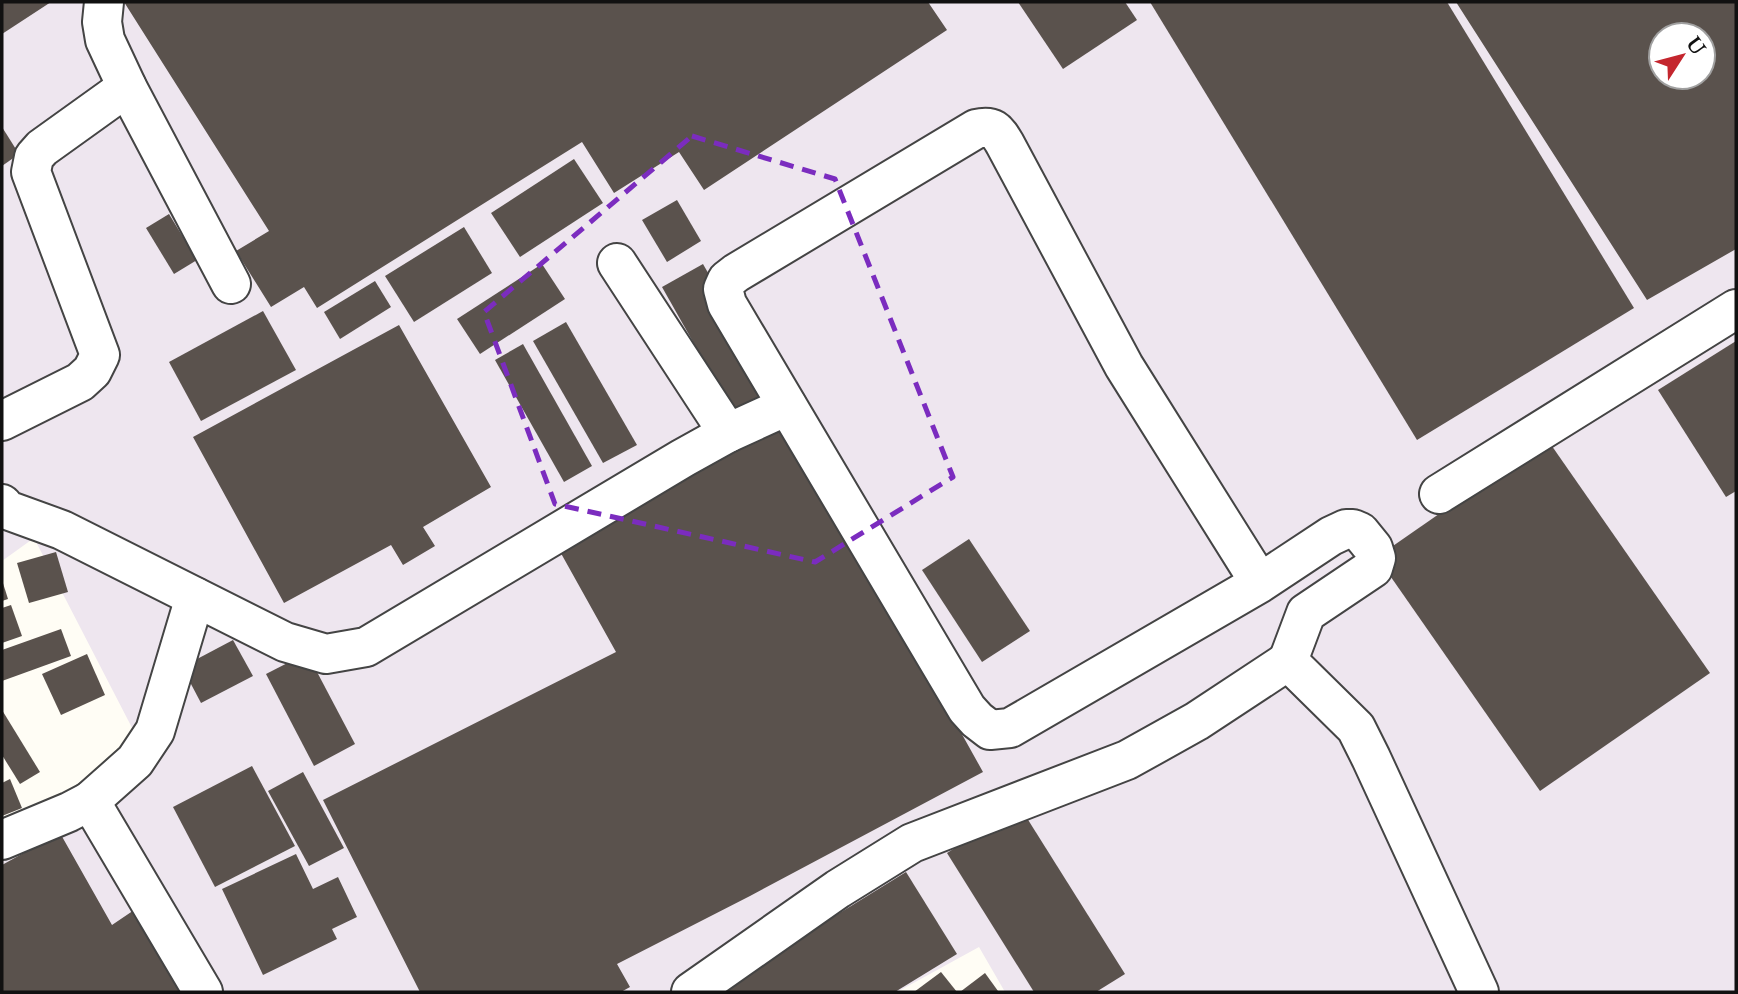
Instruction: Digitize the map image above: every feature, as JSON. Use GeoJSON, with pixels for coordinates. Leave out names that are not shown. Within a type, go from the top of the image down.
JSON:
{"type":"FeatureCollection","features":[{"type":"Feature","properties":{"kind":"lane"},"geometry":{"type":"LineString","coordinates":[[104,2],[102,22],[105,40],[230,284]]}},
{"type":"Feature","properties":{"kind":"lane"},"geometry":{"type":"LineString","coordinates":[[2,421],[80,382],[92,371],[100,355],[31,172],[34,157],[42,148],[127,87]]}},
{"type":"Feature","properties":{"kind":"lane"},"geometry":{"type":"LineString","coordinates":[[691,992],[838,889],[912,843],[1127,760],[1198,721],[1288,661],[1306,613],[1373,568],[1375,563],[1375,552],[1360,532],[1346,529],[1260,583],[1010,728],[990,730],[967,709],[727,304],[723,289],[727,280],[736,273],[976,130],[992,128],[1005,144],[1124,366],[1260,583]]}},
{"type":"Feature","properties":{"kind":"lane"},"geometry":{"type":"LineString","coordinates":[[617,263],[728,433]]}},
{"type":"Feature","properties":{"kind":"lane"},"geometry":{"type":"LineString","coordinates":[[1439,494],[1736,309]]}},
{"type":"Feature","properties":{"kind":"lane"},"geometry":{"type":"LineString","coordinates":[[2,504],[7,510],[62,530],[285,642],[326,654],[366,647],[683,458],[728,433],[787,406]]}},
{"type":"Feature","properties":{"kind":"lane"},"geometry":{"type":"LineString","coordinates":[[2,840],[90,801],[135,761],[155,731],[195,597]]}},
{"type":"Feature","properties":{"kind":"lane"},"geometry":{"type":"LineString","coordinates":[[1288,661],[1356,728],[1479,992]]}},
{"type":"Feature","properties":{"kind":"lane"},"geometry":{"type":"LineString","coordinates":[[90,801],[203,992]]}},
{"type":"Feature","properties":{"kind":"highlighted area"},"geometry":{"type":"Polygon","coordinates":[[[692,136],[835,179],[953,477],[815,562],[555,504],[484,312],[692,136]]]}},
{"type":"Feature","properties":{"kind":"shaded area"},"geometry":{"type":"Polygon","coordinates":[[[2,2],[1736,2],[1736,992],[1005,992],[979,947],[897,992],[2,992],[2,828],[144,751],[34,538],[2,561],[2,2]]]}},
{"type":"Feature","properties":{"kind":"building"},"geometry":{"type":"Polygon","coordinates":[[[2,2],[51,2],[2,34],[2,2]]]}},
{"type":"Feature","properties":{"kind":"building"},"geometry":{"type":"Polygon","coordinates":[[[124,2],[928,2],[947,30],[704,190],[679,152],[614,193],[582,142],[317,308],[304,287],[271,307],[236,251],[269,231],[124,2]]]}},
{"type":"Feature","properties":{"kind":"building"},"geometry":{"type":"Polygon","coordinates":[[[1018,2],[1125,2],[1137,20],[1063,69],[1018,2]]]}},
{"type":"Feature","properties":{"kind":"building"},"geometry":{"type":"Polygon","coordinates":[[[1150,2],[1447,2],[1634,308],[1417,440],[1150,2]]]}},
{"type":"Feature","properties":{"kind":"building"},"geometry":{"type":"Polygon","coordinates":[[[1456,2],[1736,2],[1736,249],[1647,300],[1456,2]]]}},
{"type":"Feature","properties":{"kind":"building"},"geometry":{"type":"Polygon","coordinates":[[[2,127],[19,154],[2,166],[2,127]]]}},
{"type":"Feature","properties":{"kind":"building"},"geometry":{"type":"Polygon","coordinates":[[[574,159],[603,203],[520,257],[491,213],[574,159]]]}},
{"type":"Feature","properties":{"kind":"building"},"geometry":{"type":"Polygon","coordinates":[[[677,200],[701,241],[667,262],[642,220],[677,200]]]}},
{"type":"Feature","properties":{"kind":"building"},"geometry":{"type":"Polygon","coordinates":[[[169,214],[197,260],[174,274],[146,228],[169,214]]]}},
{"type":"Feature","properties":{"kind":"building"},"geometry":{"type":"Polygon","coordinates":[[[464,227],[492,273],[414,322],[385,276],[464,227]]]}},
{"type":"Feature","properties":{"kind":"building"},"geometry":{"type":"Polygon","coordinates":[[[542,264],[565,299],[480,354],[457,319],[542,264]]]}},
{"type":"Feature","properties":{"kind":"building"},"geometry":{"type":"Polygon","coordinates":[[[703,264],[777,394],[736,418],[662,287],[703,264]]]}},
{"type":"Feature","properties":{"kind":"building"},"geometry":{"type":"Polygon","coordinates":[[[375,281],[391,307],[340,339],[324,312],[375,281]]]}},
{"type":"Feature","properties":{"kind":"building"},"geometry":{"type":"Polygon","coordinates":[[[263,311],[296,370],[201,421],[169,362],[263,311]]]}},
{"type":"Feature","properties":{"kind":"building"},"geometry":{"type":"Polygon","coordinates":[[[566,322],[637,445],[603,463],[533,341],[566,322]]]}},
{"type":"Feature","properties":{"kind":"building"},"geometry":{"type":"Polygon","coordinates":[[[399,325],[491,487],[423,527],[435,546],[403,565],[391,545],[284,603],[193,437],[399,325]]]}},
{"type":"Feature","properties":{"kind":"building"},"geometry":{"type":"Polygon","coordinates":[[[1736,341],[1736,491],[1726,497],[1658,390],[1736,341]]]}},
{"type":"Feature","properties":{"kind":"building"},"geometry":{"type":"Polygon","coordinates":[[[523,344],[592,466],[564,482],[495,360],[523,344]]]}},
{"type":"Feature","properties":{"kind":"building"},"geometry":{"type":"Polygon","coordinates":[[[784,415],[983,772],[617,964],[630,987],[621,992],[420,992],[323,800],[616,652],[553,539],[784,415]]]}},
{"type":"Feature","properties":{"kind":"building"},"geometry":{"type":"Polygon","coordinates":[[[1547,439],[1710,673],[1540,791],[1377,557],[1547,439]]]}},
{"type":"Feature","properties":{"kind":"building"},"geometry":{"type":"Polygon","coordinates":[[[969,539],[1030,631],[982,662],[922,570],[969,539]]]}},
{"type":"Feature","properties":{"kind":"building"},"geometry":{"type":"Polygon","coordinates":[[[56,552],[68,592],[29,603],[17,563],[56,552]]]}},
{"type":"Feature","properties":{"kind":"building"},"geometry":{"type":"Polygon","coordinates":[[[2,580],[8,599],[2,601],[2,580]]]}},
{"type":"Feature","properties":{"kind":"building"},"geometry":{"type":"Polygon","coordinates":[[[11,605],[22,636],[2,643],[2,608],[11,605]]]}},
{"type":"Feature","properties":{"kind":"building"},"geometry":{"type":"Polygon","coordinates":[[[61,629],[71,656],[2,681],[2,650],[61,629]]]}},
{"type":"Feature","properties":{"kind":"building"},"geometry":{"type":"Polygon","coordinates":[[[233,640],[253,676],[201,703],[182,667],[233,640]]]}},
{"type":"Feature","properties":{"kind":"building"},"geometry":{"type":"Polygon","coordinates":[[[307,653],[355,744],[314,766],[266,674],[307,653]]]}},
{"type":"Feature","properties":{"kind":"building"},"geometry":{"type":"Polygon","coordinates":[[[87,654],[105,695],[61,715],[42,674],[87,654]]]}},
{"type":"Feature","properties":{"kind":"building"},"geometry":{"type":"Polygon","coordinates":[[[2,710],[40,772],[20,784],[2,755],[2,710]]]}},
{"type":"Feature","properties":{"kind":"building"},"geometry":{"type":"Polygon","coordinates":[[[252,766],[295,846],[215,887],[173,807],[252,766]]]}},
{"type":"Feature","properties":{"kind":"building"},"geometry":{"type":"Polygon","coordinates":[[[303,772],[344,848],[309,866],[268,791],[303,772]]]}},
{"type":"Feature","properties":{"kind":"building"},"geometry":{"type":"Polygon","coordinates":[[[10,779],[22,808],[2,816],[2,783],[10,779]]]}},
{"type":"Feature","properties":{"kind":"building"},"geometry":{"type":"Polygon","coordinates":[[[1020,807],[1125,974],[1096,992],[1034,992],[947,853],[1020,807]]]}},
{"type":"Feature","properties":{"kind":"building"},"geometry":{"type":"Polygon","coordinates":[[[60,833],[112,925],[143,904],[193,992],[2,992],[2,865],[60,833]]]}},
{"type":"Feature","properties":{"kind":"building"},"geometry":{"type":"Polygon","coordinates":[[[296,854],[313,889],[338,877],[357,917],[332,929],[337,939],[263,975],[222,889],[296,854]]]}},
{"type":"Feature","properties":{"kind":"building"},"geometry":{"type":"Polygon","coordinates":[[[906,872],[957,954],[895,992],[712,992],[906,872]]]}},
{"type":"Feature","properties":{"kind":"building"},"geometry":{"type":"Polygon","coordinates":[[[941,972],[957,992],[914,992],[941,972]]]}},
{"type":"Feature","properties":{"kind":"building"},"geometry":{"type":"Polygon","coordinates":[[[985,973],[998,991],[960,992],[985,973]]]}}]}
